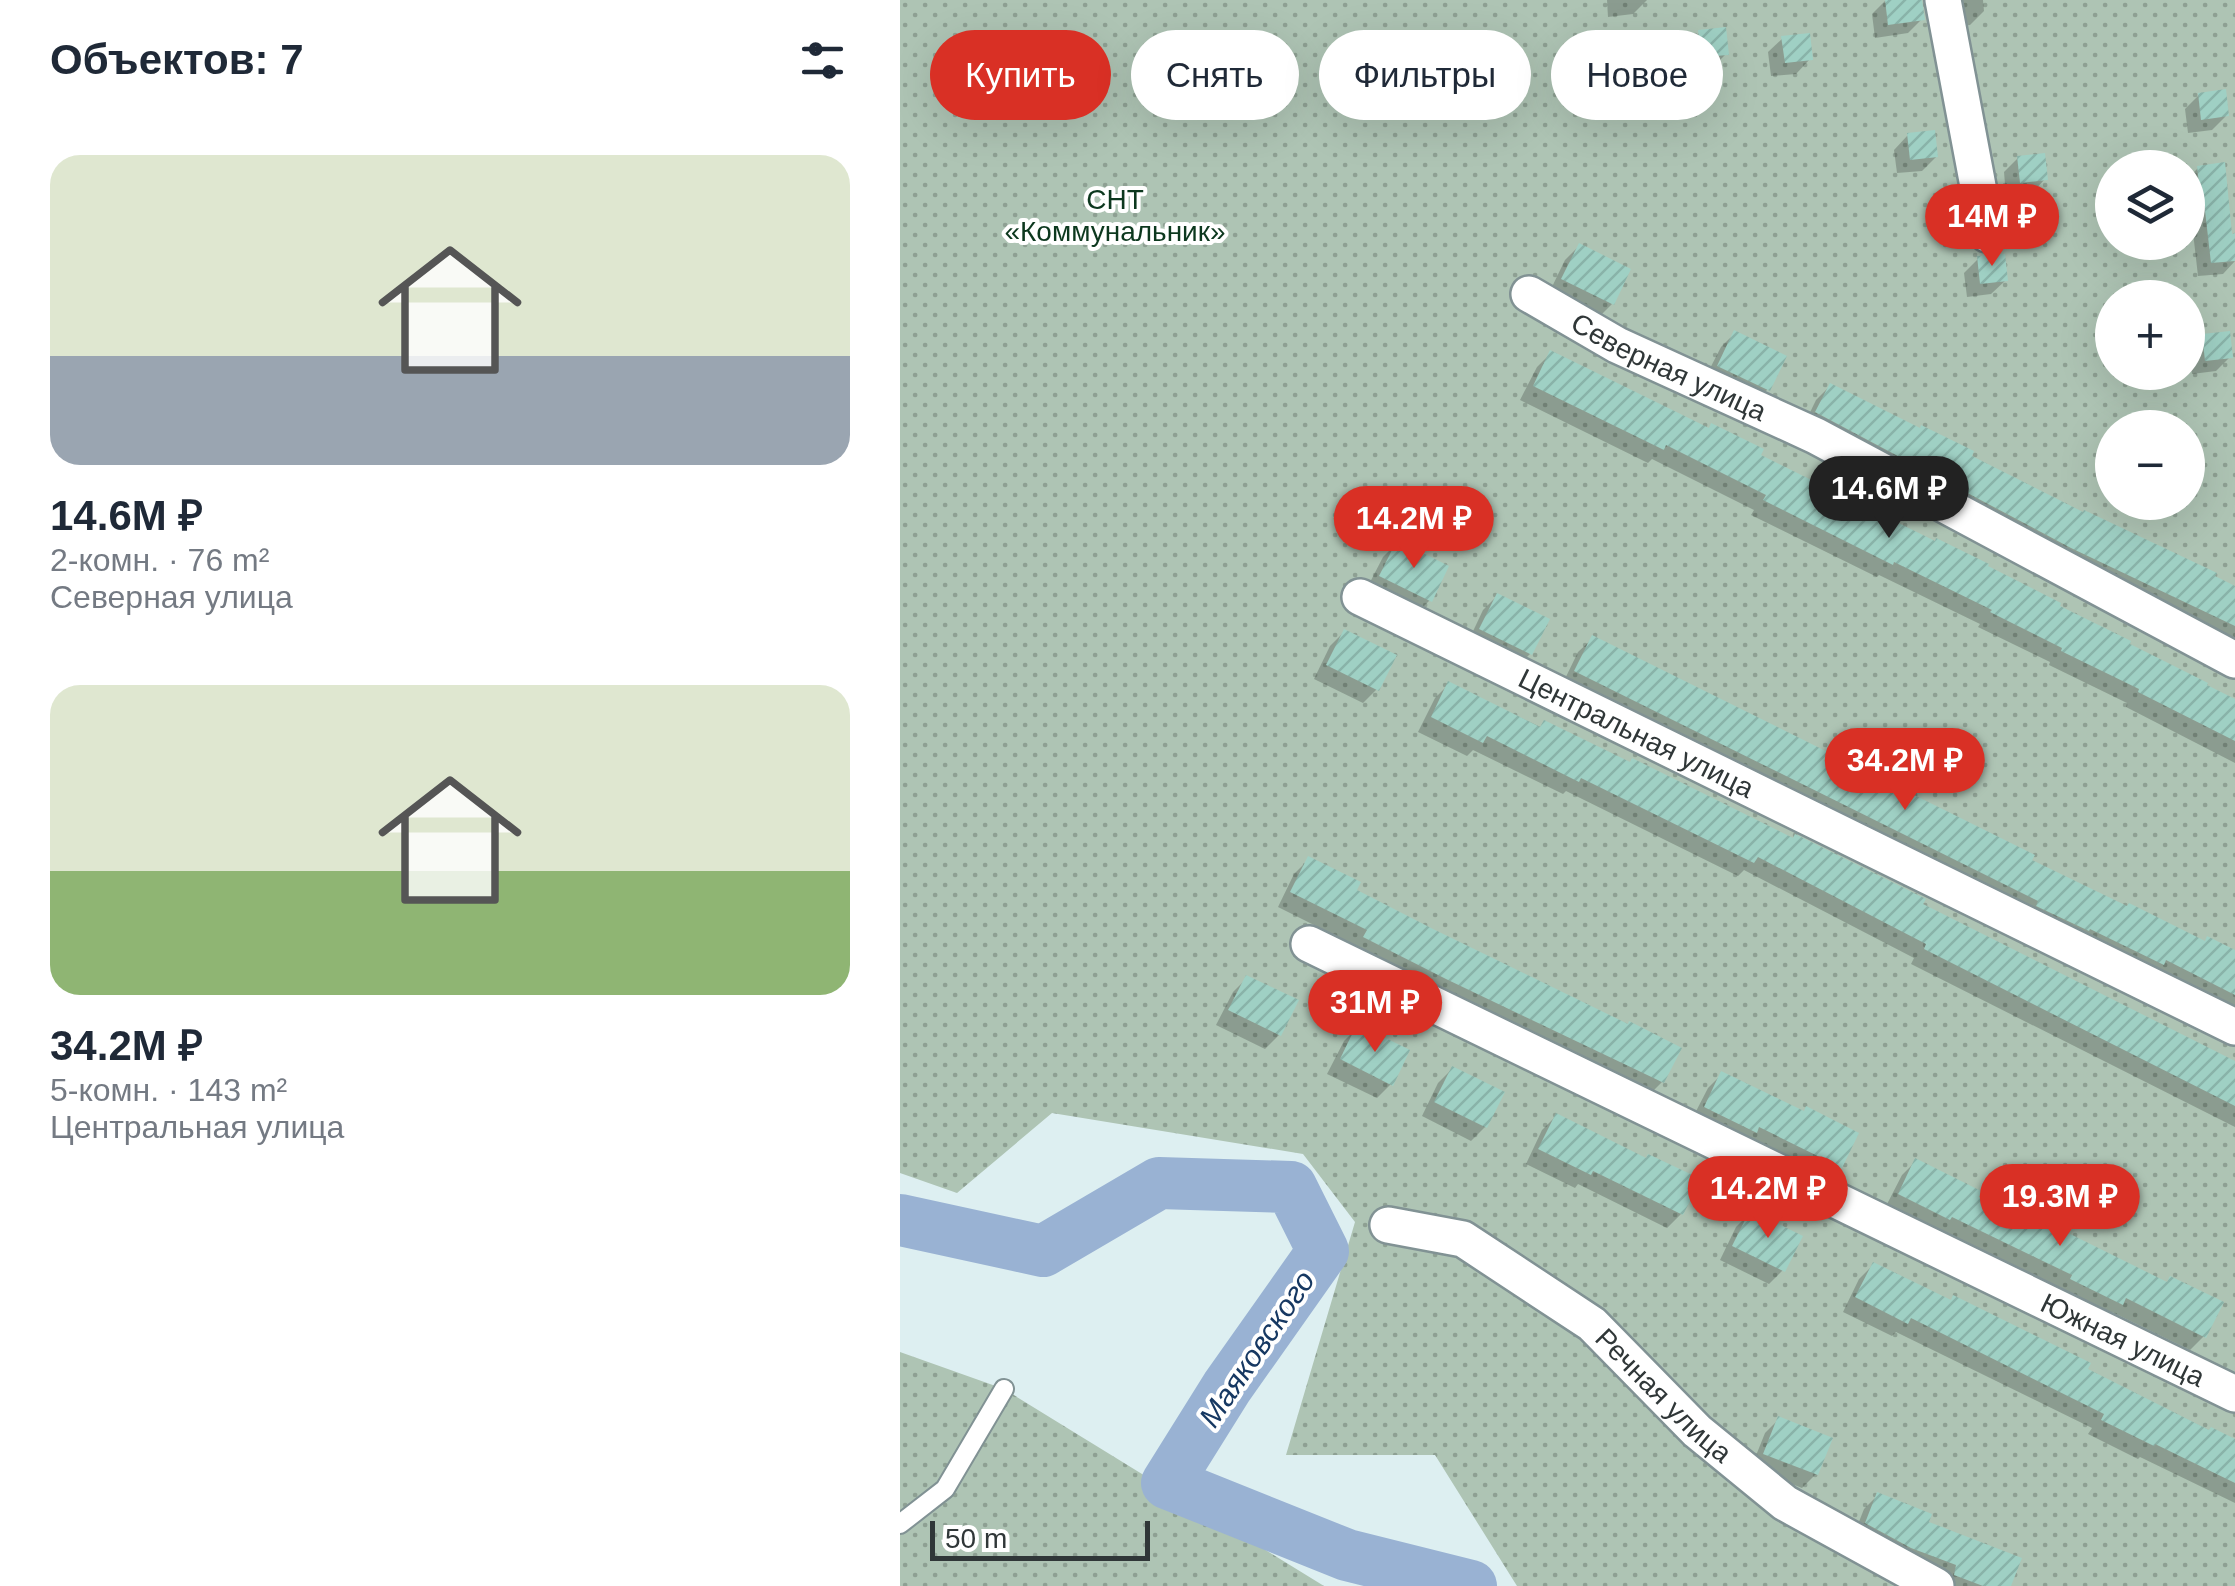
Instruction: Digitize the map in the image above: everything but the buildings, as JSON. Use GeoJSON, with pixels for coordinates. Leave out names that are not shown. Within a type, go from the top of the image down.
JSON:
{"type":"FeatureCollection","features":[{"type":"Feature","properties":{"kind":"street"},"geometry":{"type":"LineString","coordinates":[[1942,0],[1987,234]]}},
{"type":"Feature","properties":{"kind":"street","name":"Северная улица"},"geometry":{"type":"LineString","coordinates":[[1529,294],[1617,345],[1816,436],[2235,660]]}},
{"type":"Feature","properties":{"kind":"street","name":"Центральная улица"},"geometry":{"type":"LineString","coordinates":[[1360,597],[2235,1027]]}},
{"type":"Feature","properties":{"kind":"street","name":"Южная улица"},"geometry":{"type":"LineString","coordinates":[[1309,944],[2235,1394]]}},
{"type":"Feature","properties":{"kind":"street","name":"Речная улица"},"geometry":{"type":"LineString","coordinates":[[1388,1225],[1464,1239],[1592,1324],[1697,1431],[1786,1503],[1936,1586]]}},
{"type":"Feature","properties":{"kind":"lane"},"geometry":{"type":"LineString","coordinates":[[900,1524],[946,1489],[1004,1389]]}},
{"type":"Feature","properties":{"kind":"green space","name":"СНТ «Коммунальник»"},"geometry":{"type":"Polygon","coordinates":[[[900,0],[2235,0],[2235,1586],[1517,1586],[1435,1455],[1286,1455],[1355,1222],[1303,1154],[1052,1113],[957,1193],[900,1173],[900,0]]]}},
{"type":"Feature","properties":{"kind":"green space"},"geometry":{"type":"Polygon","coordinates":[[[900,1352],[1004,1389],[1324,1586],[900,1586],[900,1352]]]}},
{"type":"Feature","properties":{"kind":"waterway","name":"Маяковского"},"geometry":{"type":"LineString","coordinates":[[900,1220],[1043,1251],[1159,1183],[1291,1187],[1323,1251],[1227,1387],[1167,1483],[1347,1555],[1471,1586]]}}]}
